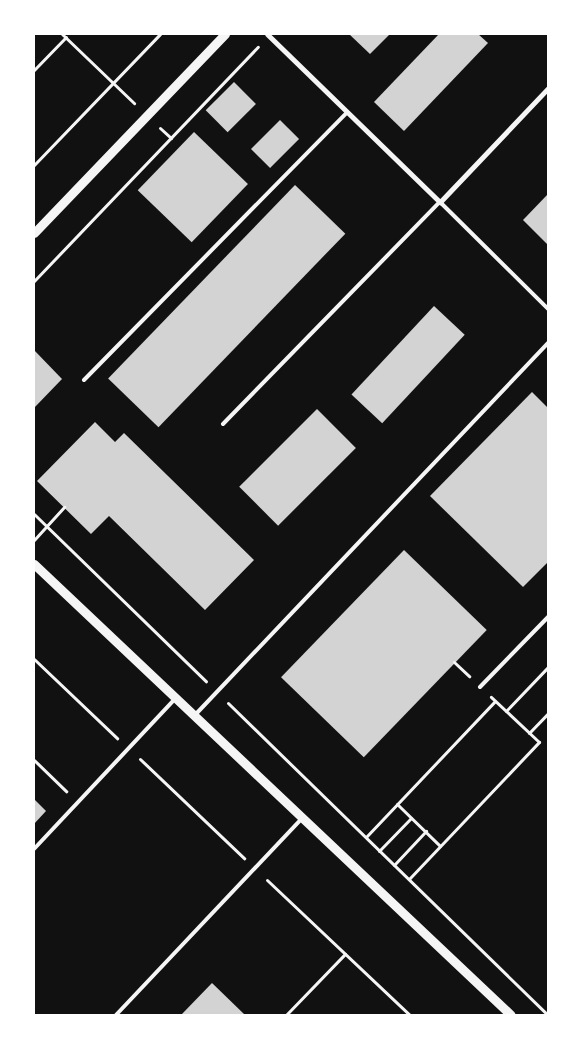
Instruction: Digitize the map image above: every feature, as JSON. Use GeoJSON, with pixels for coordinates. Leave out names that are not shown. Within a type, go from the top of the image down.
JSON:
{"type":"FeatureCollection","features":[{"type":"Feature","properties":{"kind":"street"},"geometry":{"type":"LineString","coordinates":[[34,233],[225,34]]}},
{"type":"Feature","properties":{"kind":"street"},"geometry":{"type":"LineString","coordinates":[[268,35],[440,202],[548,88]]}},
{"type":"Feature","properties":{"kind":"street"},"geometry":{"type":"LineString","coordinates":[[34,564],[511,1015]]}},
{"type":"Feature","properties":{"kind":"lane"},"geometry":{"type":"LineString","coordinates":[[84,380],[347,112]]}},
{"type":"Feature","properties":{"kind":"lane"},"geometry":{"type":"LineString","coordinates":[[223,424],[440,202],[548,309]]}},
{"type":"Feature","properties":{"kind":"lane"},"geometry":{"type":"LineString","coordinates":[[194,715],[548,343]]}},
{"type":"Feature","properties":{"kind":"lane"},"geometry":{"type":"LineString","coordinates":[[480,687],[548,617]]}},
{"type":"Feature","properties":{"kind":"lane"},"geometry":{"type":"LineString","coordinates":[[34,849],[176,698]]}},
{"type":"Feature","properties":{"kind":"lane"},"geometry":{"type":"LineString","coordinates":[[116,1015],[302,818]]}},
{"type":"Feature","properties":{"kind":"path"},"geometry":{"type":"LineString","coordinates":[[34,165],[160,34]]}},
{"type":"Feature","properties":{"kind":"path"},"geometry":{"type":"LineString","coordinates":[[34,70],[64,35],[171,138]]}},
{"type":"Feature","properties":{"kind":"path"},"geometry":{"type":"LineString","coordinates":[[34,281],[268,35]]}},
{"type":"Feature","properties":{"kind":"path"},"geometry":{"type":"LineString","coordinates":[[34,540],[64,508]]}},
{"type":"Feature","properties":{"kind":"path"},"geometry":{"type":"LineString","coordinates":[[34,514],[548,1015]]}},
{"type":"Feature","properties":{"kind":"path"},"geometry":{"type":"LineString","coordinates":[[34,659],[410,1015]]}},
{"type":"Feature","properties":{"kind":"path"},"geometry":{"type":"LineString","coordinates":[[409,879],[539,742],[454,662]]}},
{"type":"Feature","properties":{"kind":"path"},"geometry":{"type":"LineString","coordinates":[[506,712],[548,667]]}},
{"type":"Feature","properties":{"kind":"path"},"geometry":{"type":"LineString","coordinates":[[366,838],[495,701]]}},
{"type":"Feature","properties":{"kind":"path"},"geometry":{"type":"LineString","coordinates":[[529,733],[548,713]]}},
{"type":"Feature","properties":{"kind":"path"},"geometry":{"type":"LineString","coordinates":[[34,760],[78,802]]}},
{"type":"Feature","properties":{"kind":"path"},"geometry":{"type":"LineString","coordinates":[[397,804],[440,846]]}},
{"type":"Feature","properties":{"kind":"path"},"geometry":{"type":"LineString","coordinates":[[380,851],[411,818]]}},
{"type":"Feature","properties":{"kind":"path"},"geometry":{"type":"LineString","coordinates":[[394,865],[426,831]]}},
{"type":"Feature","properties":{"kind":"path"},"geometry":{"type":"LineString","coordinates":[[286,1015],[345,954]]}},
{"type":"Feature","properties":{"kind":"building"},"geometry":{"type":"Polygon","coordinates":[[[349,34],[390,34],[370,54],[349,34]]]}},
{"type":"Feature","properties":{"kind":"building"},"geometry":{"type":"Polygon","coordinates":[[[439,34],[478,34],[488,43],[404,131],[374,102],[439,34]]]}},
{"type":"Feature","properties":{"kind":"building"},"geometry":{"type":"Polygon","coordinates":[[[234,82],[256,104],[228,132],[206,110],[234,82]]]}},
{"type":"Feature","properties":{"kind":"building"},"geometry":{"type":"Polygon","coordinates":[[[280,120],[299,139],[270,168],[251,149],[280,120]]]}},
{"type":"Feature","properties":{"kind":"building"},"geometry":{"type":"Polygon","coordinates":[[[194,132],[248,184],[192,242],[138,190],[194,132]]]}},
{"type":"Feature","properties":{"kind":"building"},"geometry":{"type":"Polygon","coordinates":[[[295,185],[345,234],[158,427],[108,379],[295,185]]]}},
{"type":"Feature","properties":{"kind":"building"},"geometry":{"type":"Polygon","coordinates":[[[548,194],[548,245],[523,220],[548,194]]]}},
{"type":"Feature","properties":{"kind":"building"},"geometry":{"type":"Polygon","coordinates":[[[434,306],[465,335],[382,423],[351,394],[434,306]]]}},
{"type":"Feature","properties":{"kind":"building"},"geometry":{"type":"Polygon","coordinates":[[[34,350],[62,379],[34,408],[34,350]]]}},
{"type":"Feature","properties":{"kind":"building"},"geometry":{"type":"Polygon","coordinates":[[[532,392],[548,408],[548,562],[523,587],[430,496],[532,392]]]}},
{"type":"Feature","properties":{"kind":"building"},"geometry":{"type":"Polygon","coordinates":[[[317,409],[356,448],[278,526],[239,487],[317,409]]]}},
{"type":"Feature","properties":{"kind":"building"},"geometry":{"type":"Polygon","coordinates":[[[95,422],[115,442],[124,433],[254,560],[205,610],[109,516],[91,534],[37,481],[95,422]]]}},
{"type":"Feature","properties":{"kind":"building"},"geometry":{"type":"Polygon","coordinates":[[[404,550],[487,630],[364,757],[281,677],[404,550]]]}},
{"type":"Feature","properties":{"kind":"building"},"geometry":{"type":"Polygon","coordinates":[[[34,799],[46,811],[34,824],[34,799]]]}},
{"type":"Feature","properties":{"kind":"building"},"geometry":{"type":"Polygon","coordinates":[[[212,983],[245,1015],[181,1015],[212,983]]]}}]}
